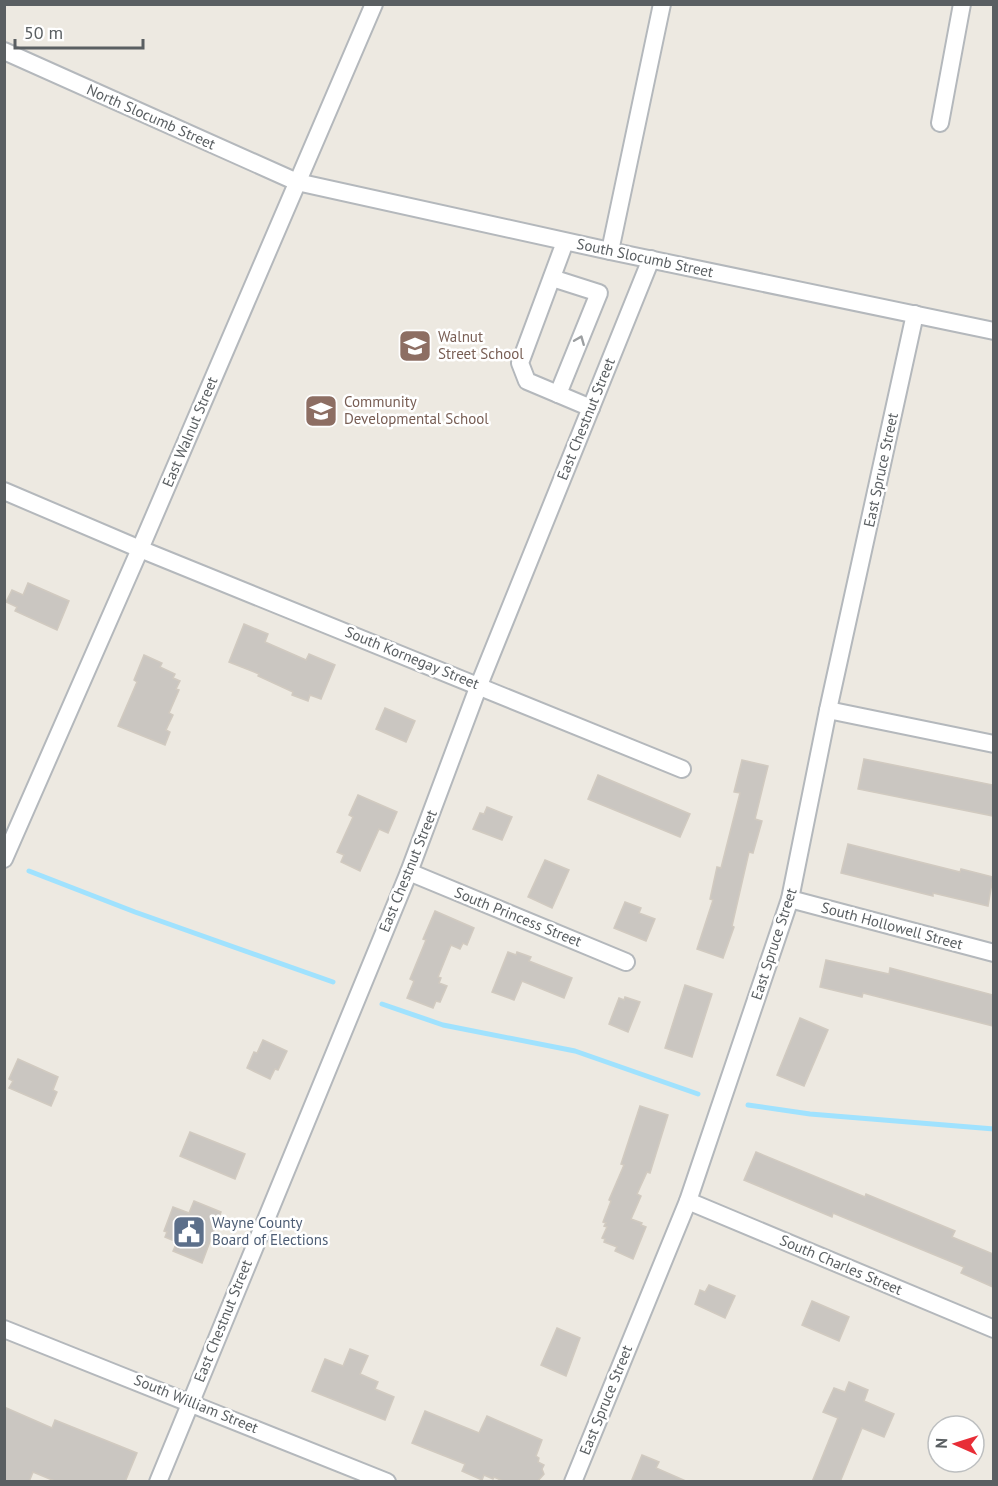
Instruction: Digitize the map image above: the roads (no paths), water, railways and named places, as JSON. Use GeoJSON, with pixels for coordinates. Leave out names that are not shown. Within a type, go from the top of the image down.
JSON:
{"type":"FeatureCollection","features":[{"type":"Feature","properties":{"kind":"street","name":"East Walnut Street"},"geometry":{"type":"LineString","coordinates":[[4,859],[374,4]]}},
{"type":"Feature","properties":{"kind":"street"},"geometry":{"type":"LineString","coordinates":[[610,251],[662,4]]}},
{"type":"Feature","properties":{"kind":"street"},"geometry":{"type":"LineString","coordinates":[[940,123],[962,4]]}},
{"type":"Feature","properties":{"kind":"street","name":"North Slocumb Street"},"geometry":{"type":"LineString","coordinates":[[4,51],[297,182]]}},
{"type":"Feature","properties":{"kind":"street","name":"South Slocumb Street"},"geometry":{"type":"LineString","coordinates":[[297,182],[565,242],[993,331]]}},
{"type":"Feature","properties":{"kind":"street"},"geometry":{"type":"LineString","coordinates":[[565,242],[520,363],[527,381],[591,408]]}},
{"type":"Feature","properties":{"kind":"street","name":"East Chestnut Street"},"geometry":{"type":"LineString","coordinates":[[158,1482],[409,872],[479,685],[651,259]]}},
{"type":"Feature","properties":{"kind":"street"},"geometry":{"type":"LineString","coordinates":[[552,278],[599,293],[558,394]]}},
{"type":"Feature","properties":{"kind":"street","name":"East Spruce Street"},"geometry":{"type":"LineString","coordinates":[[573,1482],[688,1201],[790,899],[828,710],[915,314]]}},
{"type":"Feature","properties":{"kind":"street","name":"South Kornegay Street"},"geometry":{"type":"LineString","coordinates":[[4,491],[140,549],[682,768]]}},
{"type":"Feature","properties":{"kind":"street"},"geometry":{"type":"LineString","coordinates":[[828,710],[993,744]]}},
{"type":"Feature","properties":{"kind":"street","name":"South Princess Street"},"geometry":{"type":"LineString","coordinates":[[409,872],[626,962]]}},
{"type":"Feature","properties":{"kind":"street","name":"South Hollowell Street"},"geometry":{"type":"LineString","coordinates":[[790,899],[993,953]]}},
{"type":"Feature","properties":{"kind":"street","name":"South Charles Street"},"geometry":{"type":"LineString","coordinates":[[688,1201],[993,1329]]}},
{"type":"Feature","properties":{"kind":"street","name":"South William Street"},"geometry":{"type":"LineString","coordinates":[[4,1329],[387,1482]]}},
{"type":"Feature","properties":{"kind":"waterway"},"geometry":{"type":"LineString","coordinates":[[29,871],[135,912],[333,982]]}},
{"type":"Feature","properties":{"kind":"waterway"},"geometry":{"type":"LineString","coordinates":[[382,1004],[443,1025],[575,1051],[698,1094]]}},
{"type":"Feature","properties":{"kind":"waterway"},"geometry":{"type":"LineString","coordinates":[[748,1105],[810,1114],[994,1129]]}},
{"type":"Feature","properties":{"kind":"place","name":"Walnut Street School"},"geometry":{"type":"Point","coordinates":[415,346]}},
{"type":"Feature","properties":{"kind":"place","name":"Community Developmental School"},"geometry":{"type":"Point","coordinates":[321,411]}},
{"type":"Feature","properties":{"kind":"place","name":"Wayne County Board of Elections"},"geometry":{"type":"Point","coordinates":[189,1232]}}]}
